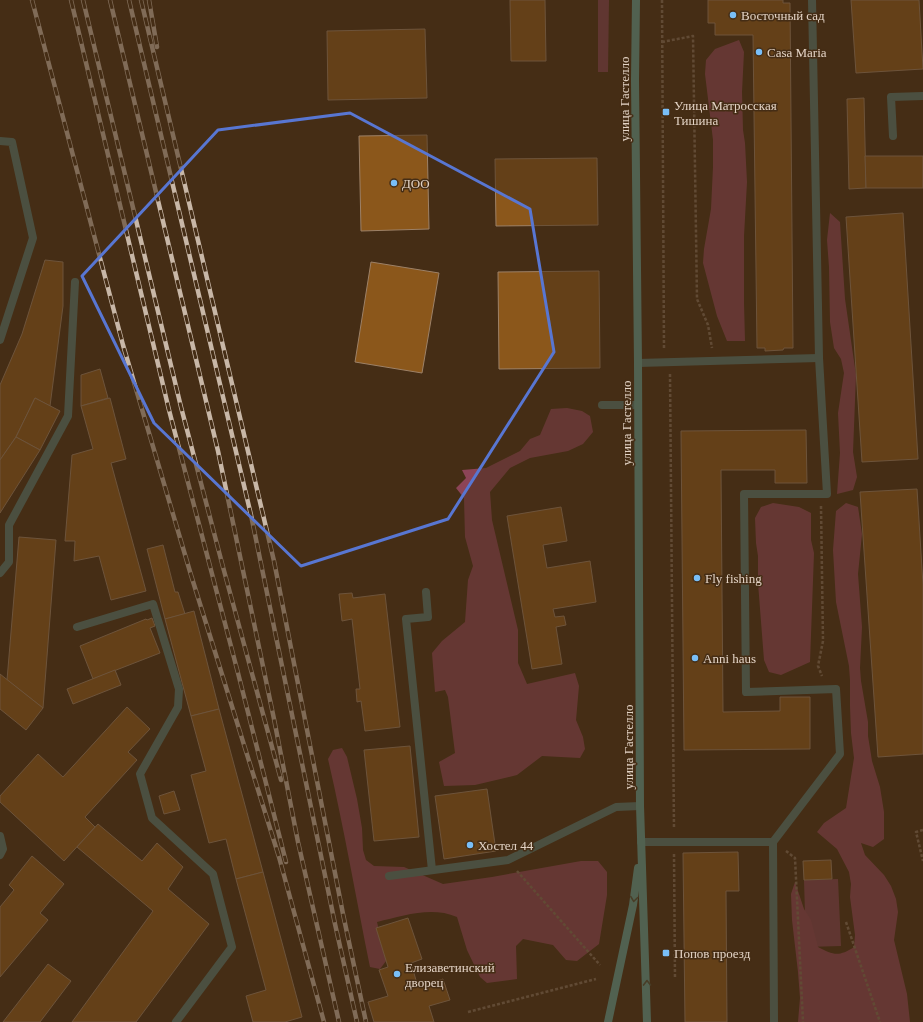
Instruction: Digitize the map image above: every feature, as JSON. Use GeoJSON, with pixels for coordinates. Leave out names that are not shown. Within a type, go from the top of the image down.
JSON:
{"type":"FeatureCollection","features":[{"type":"Feature","properties":{"kind":"street","name":"улица Гастелло"},"geometry":{"type":"LineString","coordinates":[[636,0],[640,806],[648,1022]]}},
{"type":"Feature","properties":{"kind":"street"},"geometry":{"type":"LineString","coordinates":[[774,1022],[773,842],[840,754],[836,689],[746,692],[744,494],[827,494],[819,358],[812,0]]}},
{"type":"Feature","properties":{"kind":"street"},"geometry":{"type":"LineString","coordinates":[[893,136],[891,97],[923,96]]}},
{"type":"Feature","properties":{"kind":"street"},"geometry":{"type":"LineString","coordinates":[[0,141],[12,142],[33,238],[0,340]]}},
{"type":"Feature","properties":{"kind":"street"},"geometry":{"type":"LineString","coordinates":[[0,573],[9,562],[9,525],[68,416],[75,282]]}},
{"type":"Feature","properties":{"kind":"street"},"geometry":{"type":"LineString","coordinates":[[638,363],[819,358]]}},
{"type":"Feature","properties":{"kind":"street"},"geometry":{"type":"LineString","coordinates":[[602,404],[638,404]]}},
{"type":"Feature","properties":{"kind":"street"},"geometry":{"type":"LineString","coordinates":[[426,592],[428,617],[406,619],[432,870]]}},
{"type":"Feature","properties":{"kind":"street"},"geometry":{"type":"LineString","coordinates":[[77,627],[153,604],[179,689],[178,707],[140,774],[152,818],[213,874],[232,946],[176,1022]]}},
{"type":"Feature","properties":{"kind":"street"},"geometry":{"type":"LineString","coordinates":[[389,876],[508,860],[616,806],[640,806]]}},
{"type":"Feature","properties":{"kind":"street"},"geometry":{"type":"LineString","coordinates":[[0,836],[3,849],[0,855]]}},
{"type":"Feature","properties":{"kind":"street"},"geometry":{"type":"LineString","coordinates":[[641,844],[674,842],[773,842]]}},
{"type":"Feature","properties":{"kind":"street","name":"улица Гастелло"},"geometry":{"type":"LineString","coordinates":[[608,1022],[633,905],[641,844]]}},
{"type":"Feature","properties":{"kind":"path"},"geometry":{"type":"LineString","coordinates":[[662,0],[663,348],[670,372],[675,979]]}},
{"type":"Feature","properties":{"kind":"path"},"geometry":{"type":"LineString","coordinates":[[662,42],[693,36],[697,299],[708,324],[714,360]]}},
{"type":"Feature","properties":{"kind":"path"},"geometry":{"type":"LineString","coordinates":[[821,494],[823,641],[818,666],[827,690]]}},
{"type":"Feature","properties":{"kind":"path"},"geometry":{"type":"LineString","coordinates":[[923,830],[916,832],[923,861]]}},
{"type":"Feature","properties":{"kind":"path"},"geometry":{"type":"LineString","coordinates":[[773,842],[795,858],[803,1022]]}},
{"type":"Feature","properties":{"kind":"path"},"geometry":{"type":"LineString","coordinates":[[508,860],[600,965]]}},
{"type":"Feature","properties":{"kind":"path"},"geometry":{"type":"LineString","coordinates":[[846,922],[880,1022]]}},
{"type":"Feature","properties":{"kind":"path"},"geometry":{"type":"LineString","coordinates":[[468,1012],[596,979]]}},
{"type":"Feature","properties":{"kind":"highlighted area"},"geometry":{"type":"Polygon","coordinates":[[[350,113],[530,209],[554,352],[448,519],[301,566],[154,423],[82,276],[218,130],[350,113]]]}},
{"type":"Feature","properties":{"kind":"shaded area"},"geometry":{"type":"Polygon","coordinates":[[[598,0],[609,0],[608,72],[598,72],[598,0]]]}},
{"type":"Feature","properties":{"kind":"shaded area"},"geometry":{"type":"Polygon","coordinates":[[[739,40],[744,52],[742,92],[747,182],[744,236],[745,341],[727,341],[717,316],[703,263],[711,209],[713,167],[713,140],[705,74],[706,60],[715,49],[739,40]]]}},
{"type":"Feature","properties":{"kind":"shaded area"},"geometry":{"type":"Polygon","coordinates":[[[830,213],[840,222],[845,299],[856,375],[853,452],[857,477],[853,490],[837,494],[840,453],[838,413],[844,373],[841,359],[834,348],[830,322],[827,240],[830,213]]]}},
{"type":"Feature","properties":{"kind":"shaded area"},"geometry":{"type":"Polygon","coordinates":[[[567,408],[582,411],[590,416],[593,432],[583,444],[568,451],[530,458],[510,468],[490,492],[492,520],[518,630],[518,663],[527,684],[575,673],[579,686],[576,720],[583,737],[585,749],[580,758],[542,756],[517,775],[475,785],[444,786],[439,762],[455,753],[448,697],[445,690],[435,692],[432,653],[442,641],[465,622],[468,580],[473,566],[465,537],[464,498],[456,488],[466,478],[462,470],[486,468],[520,451],[530,439],[540,435],[551,409],[567,408]]]}},
{"type":"Feature","properties":{"kind":"shaded area"},"geometry":{"type":"Polygon","coordinates":[[[773,503],[799,507],[811,513],[811,540],[814,553],[810,662],[781,675],[769,672],[764,660],[756,543],[755,518],[761,507],[773,503]]]}},
{"type":"Feature","properties":{"kind":"shaded area"},"geometry":{"type":"Polygon","coordinates":[[[846,503],[858,507],[862,534],[858,574],[862,627],[860,668],[861,681],[868,722],[868,736],[872,761],[880,787],[884,812],[884,839],[873,847],[861,843],[865,855],[884,875],[891,886],[896,899],[898,912],[894,940],[907,994],[910,1022],[798,1022],[800,998],[792,920],[791,894],[795,882],[804,909],[811,920],[818,947],[828,952],[840,954],[854,947],[855,935],[850,897],[851,884],[849,872],[837,849],[817,832],[824,823],[846,808],[854,758],[851,733],[849,666],[836,602],[833,550],[836,511],[846,503]]]}},
{"type":"Feature","properties":{"kind":"shaded area"},"geometry":{"type":"Polygon","coordinates":[[[342,748],[347,757],[357,799],[362,828],[363,850],[366,860],[374,866],[404,867],[443,884],[581,861],[598,861],[607,872],[607,895],[599,944],[577,961],[566,960],[553,945],[523,939],[516,946],[517,979],[487,983],[480,977],[467,950],[457,917],[437,912],[417,913],[377,922],[386,961],[380,969],[370,967],[345,837],[328,759],[333,750],[342,748]]]}},
{"type":"Feature","properties":{"kind":"shaded area"},"geometry":{"type":"Polygon","coordinates":[[[838,879],[841,946],[806,947],[804,880],[838,879]]]}},
{"type":"Feature","properties":{"kind":"building"},"geometry":{"type":"Polygon","coordinates":[[[510,0],[545,0],[546,61],[511,61],[510,0]]]}},
{"type":"Feature","properties":{"kind":"building"},"geometry":{"type":"Polygon","coordinates":[[[708,0],[783,0],[783,3],[790,3],[793,348],[765,351],[765,348],[757,348],[753,35],[715,35],[715,23],[708,23],[708,0]]]}},
{"type":"Feature","properties":{"kind":"building"},"geometry":{"type":"Polygon","coordinates":[[[851,0],[919,0],[923,69],[856,73],[851,0]]]}},
{"type":"Feature","properties":{"kind":"building"},"geometry":{"type":"Polygon","coordinates":[[[425,29],[427,98],[328,100],[327,31],[425,29]]]}},
{"type":"Feature","properties":{"kind":"building"},"geometry":{"type":"Polygon","coordinates":[[[864,98],[866,188],[849,189],[847,99],[864,98]]]}},
{"type":"Feature","properties":{"kind":"building","name":"ДОО"},"geometry":{"type":"Polygon","coordinates":[[[427,135],[429,229],[361,231],[359,136],[427,135]]]}},
{"type":"Feature","properties":{"kind":"building"},"geometry":{"type":"Polygon","coordinates":[[[865,156],[923,156],[923,188],[866,188],[865,156]]]}},
{"type":"Feature","properties":{"kind":"building"},"geometry":{"type":"Polygon","coordinates":[[[597,158],[598,225],[496,226],[495,159],[597,158]]]}},
{"type":"Feature","properties":{"kind":"building"},"geometry":{"type":"Polygon","coordinates":[[[903,213],[918,459],[862,462],[846,217],[903,213]]]}},
{"type":"Feature","properties":{"kind":"building"},"geometry":{"type":"Polygon","coordinates":[[[45,260],[63,262],[63,306],[50,406],[35,398],[16,437],[0,460],[0,385],[22,334],[45,260]]]}},
{"type":"Feature","properties":{"kind":"building"},"geometry":{"type":"Polygon","coordinates":[[[371,262],[439,273],[422,373],[355,362],[371,262]]]}},
{"type":"Feature","properties":{"kind":"building"},"geometry":{"type":"Polygon","coordinates":[[[599,271],[600,368],[499,369],[498,272],[599,271]]]}},
{"type":"Feature","properties":{"kind":"building"},"geometry":{"type":"Polygon","coordinates":[[[100,369],[108,398],[81,406],[81,375],[100,369]]]}},
{"type":"Feature","properties":{"kind":"building"},"geometry":{"type":"Polygon","coordinates":[[[35,398],[60,411],[40,450],[16,437],[35,398]]]}},
{"type":"Feature","properties":{"kind":"building"},"geometry":{"type":"Polygon","coordinates":[[[110,398],[126,459],[111,463],[146,591],[111,600],[99,556],[74,561],[75,541],[65,541],[72,455],[93,449],[81,406],[110,398]]]}},
{"type":"Feature","properties":{"kind":"building"},"geometry":{"type":"Polygon","coordinates":[[[806,430],[807,483],[775,483],[775,470],[721,470],[723,712],[780,711],[780,697],[810,697],[810,749],[684,750],[681,431],[806,430]]]}},
{"type":"Feature","properties":{"kind":"building"},"geometry":{"type":"Polygon","coordinates":[[[16,437],[40,450],[0,513],[0,460],[16,437]]]}},
{"type":"Feature","properties":{"kind":"building"},"geometry":{"type":"Polygon","coordinates":[[[917,489],[923,585],[923,754],[878,757],[860,492],[917,489]]]}},
{"type":"Feature","properties":{"kind":"building"},"geometry":{"type":"Polygon","coordinates":[[[561,507],[567,541],[543,545],[547,568],[590,561],[596,602],[553,609],[555,617],[564,616],[566,625],[556,627],[562,664],[532,669],[507,516],[561,507]]]}},
{"type":"Feature","properties":{"kind":"building"},"geometry":{"type":"Polygon","coordinates":[[[19,537],[56,540],[43,708],[7,680],[19,537]]]}},
{"type":"Feature","properties":{"kind":"building"},"geometry":{"type":"Polygon","coordinates":[[[163,545],[175,592],[178,592],[185,614],[165,619],[147,549],[163,545]]]}},
{"type":"Feature","properties":{"kind":"building"},"geometry":{"type":"Polygon","coordinates":[[[352,593],[353,598],[385,594],[400,727],[365,731],[361,701],[357,702],[356,689],[360,689],[352,619],[342,621],[339,594],[352,593]]]}},
{"type":"Feature","properties":{"kind":"building"},"geometry":{"type":"Polygon","coordinates":[[[194,611],[219,709],[191,716],[165,619],[194,611]]]}},
{"type":"Feature","properties":{"kind":"building"},"geometry":{"type":"Polygon","coordinates":[[[152,618],[155,626],[150,628],[160,653],[93,679],[80,646],[146,619],[152,618]]]}},
{"type":"Feature","properties":{"kind":"building"},"geometry":{"type":"Polygon","coordinates":[[[115,670],[121,685],[73,704],[67,689],[115,670]]]}},
{"type":"Feature","properties":{"kind":"building"},"geometry":{"type":"Polygon","coordinates":[[[0,674],[43,708],[26,730],[0,709],[0,674]]]}},
{"type":"Feature","properties":{"kind":"building"},"geometry":{"type":"Polygon","coordinates":[[[127,707],[150,729],[128,752],[137,760],[85,817],[95,827],[64,861],[0,802],[0,796],[38,754],[63,777],[127,707]]]}},
{"type":"Feature","properties":{"kind":"building"},"geometry":{"type":"Polygon","coordinates":[[[219,709],[263,872],[236,879],[226,839],[209,843],[191,775],[206,771],[191,716],[219,709]]]}},
{"type":"Feature","properties":{"kind":"building"},"geometry":{"type":"Polygon","coordinates":[[[410,746],[419,837],[374,841],[364,750],[410,746]]]}},
{"type":"Feature","properties":{"kind":"building"},"geometry":{"type":"Polygon","coordinates":[[[487,789],[496,851],[444,859],[435,796],[487,789]]]}},
{"type":"Feature","properties":{"kind":"building"},"geometry":{"type":"Polygon","coordinates":[[[174,791],[180,810],[164,814],[159,796],[174,791]]]}},
{"type":"Feature","properties":{"kind":"building"},"geometry":{"type":"Polygon","coordinates":[[[98,824],[142,861],[157,843],[183,867],[168,889],[209,924],[136,1022],[72,1022],[153,911],[77,847],[98,824]]]}},
{"type":"Feature","properties":{"kind":"building"},"geometry":{"type":"Polygon","coordinates":[[[738,852],[739,891],[726,891],[727,1022],[685,1022],[683,853],[738,852]]]}},
{"type":"Feature","properties":{"kind":"building"},"geometry":{"type":"Polygon","coordinates":[[[32,856],[64,884],[40,913],[48,920],[0,977],[0,907],[14,890],[9,885],[32,856]]]}},
{"type":"Feature","properties":{"kind":"building"},"geometry":{"type":"Polygon","coordinates":[[[831,860],[832,879],[804,880],[803,861],[831,860]]]}},
{"type":"Feature","properties":{"kind":"building"},"geometry":{"type":"Polygon","coordinates":[[[263,872],[302,1017],[285,1022],[253,1022],[246,996],[266,990],[236,879],[263,872]]]}},
{"type":"Feature","properties":{"kind":"building","name":"Елизаветинский дворец"},"geometry":{"type":"Polygon","coordinates":[[[408,918],[422,959],[411,963],[418,987],[443,979],[450,1000],[429,1006],[434,1022],[374,1022],[368,1002],[388,996],[379,970],[388,967],[376,928],[408,918]]]}},
{"type":"Feature","properties":{"kind":"building"},"geometry":{"type":"Polygon","coordinates":[[[48,964],[71,981],[40,1022],[3,1022],[48,964]]]}},
{"type":"Feature","properties":{"kind":"railway"},"geometry":{"type":"LineString","coordinates":[[32,0],[123,345],[191,575],[279,857],[324,1022]]}},
{"type":"Feature","properties":{"kind":"railway"},"geometry":{"type":"LineString","coordinates":[[71,0],[169,410],[286,862]]}},
{"type":"Feature","properties":{"kind":"railway"},"geometry":{"type":"LineString","coordinates":[[83,0],[181,407],[281,780]]}},
{"type":"Feature","properties":{"kind":"railway"},"geometry":{"type":"LineString","coordinates":[[110,0],[218,451],[298,842],[339,1022]]}},
{"type":"Feature","properties":{"kind":"railway"},"geometry":{"type":"LineString","coordinates":[[129,0],[251,515],[335,924],[357,1022]]}},
{"type":"Feature","properties":{"kind":"railway"},"geometry":{"type":"LineString","coordinates":[[141,0],[274,561],[343,914],[366,1022]]}},
{"type":"Feature","properties":{"kind":"railway"},"geometry":{"type":"LineString","coordinates":[[149,0],[157,47]]}},
{"type":"Feature","properties":{"kind":"place","name":"Восточный сад"},"geometry":{"type":"Point","coordinates":[733,15]}},
{"type":"Feature","properties":{"kind":"place","name":"Casa Maria"},"geometry":{"type":"Point","coordinates":[759,52]}},
{"type":"Feature","properties":{"kind":"place","name":"Улица Матросская Тишина"},"geometry":{"type":"Point","coordinates":[666,112]}},
{"type":"Feature","properties":{"kind":"place","name":"ДОО"},"geometry":{"type":"Point","coordinates":[394,183]}},
{"type":"Feature","properties":{"kind":"place","name":"Fly fishing"},"geometry":{"type":"Point","coordinates":[697,578]}},
{"type":"Feature","properties":{"kind":"place","name":"Anni haus"},"geometry":{"type":"Point","coordinates":[695,658]}},
{"type":"Feature","properties":{"kind":"place","name":"Хостел 44"},"geometry":{"type":"Point","coordinates":[470,845]}},
{"type":"Feature","properties":{"kind":"place","name":"Попов проезд"},"geometry":{"type":"Point","coordinates":[666,953]}},
{"type":"Feature","properties":{"kind":"place","name":"Елизаветинский дворец"},"geometry":{"type":"Point","coordinates":[397,974]}}]}
